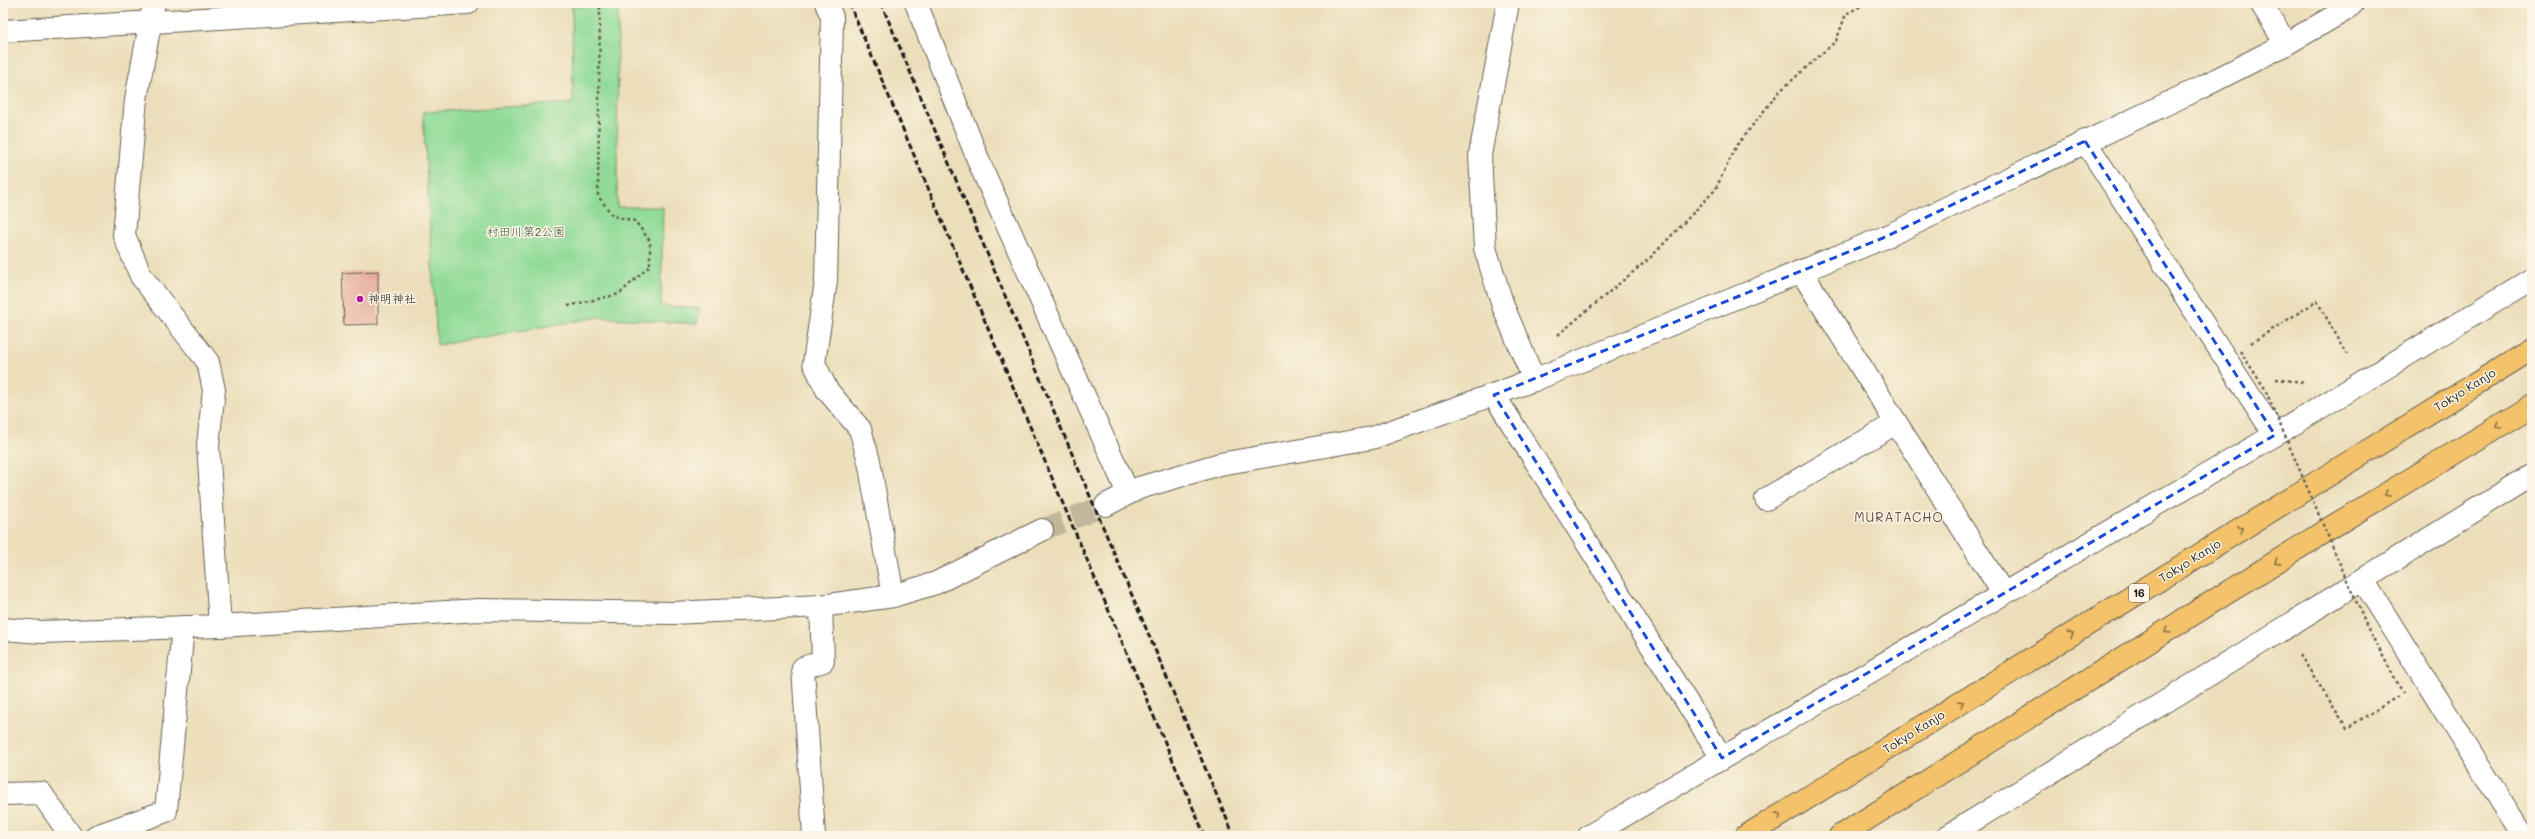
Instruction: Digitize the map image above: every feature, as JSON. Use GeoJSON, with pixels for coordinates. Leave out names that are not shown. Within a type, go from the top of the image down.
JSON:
{"type":"FeatureCollection","features":[{"type":"Feature","properties":{"kind":"highway","name":"Tokyo Kanjo"},"geometry":{"type":"LineString","coordinates":[[1746,836],[2532,349]]}},
{"type":"Feature","properties":{"kind":"highway"},"geometry":{"type":"LineString","coordinates":[[1840,836],[2330,528],[2532,406]]}},
{"type":"Feature","properties":{"kind":"street"},"geometry":{"type":"LineString","coordinates":[[3,31],[153,13],[468,3]]}},
{"type":"Feature","properties":{"kind":"street"},"geometry":{"type":"LineString","coordinates":[[826,3],[832,17],[826,281],[814,362],[827,390],[860,429],[869,461],[893,596]]}},
{"type":"Feature","properties":{"kind":"street"},"geometry":{"type":"LineString","coordinates":[[916,3],[981,167],[1128,493]]}},
{"type":"Feature","properties":{"kind":"street"},"geometry":{"type":"LineString","coordinates":[[1508,3],[1480,155],[1485,248],[1503,306],[1538,379]]}},
{"type":"Feature","properties":{"kind":"street"},"geometry":{"type":"LineString","coordinates":[[2261,3],[2286,44]]}},
{"type":"Feature","properties":{"kind":"street"},"geometry":{"type":"LineString","coordinates":[[1106,505],[1139,488],[1220,464],[1372,438],[1494,396],[1538,379],[1883,238],[2085,141],[2198,89],[2286,44],[2347,9],[2353,3]]}},
{"type":"Feature","properties":{"kind":"street"},"geometry":{"type":"LineString","coordinates":[[153,13],[136,99],[124,235],[141,276],[208,362],[214,390],[208,445],[220,626]]}},
{"type":"Feature","properties":{"kind":"street"},"geometry":{"type":"LineString","coordinates":[[2085,141],[2275,435]]}},
{"type":"Feature","properties":{"kind":"street"},"geometry":{"type":"LineString","coordinates":[[1801,272],[2003,593]]}},
{"type":"Feature","properties":{"kind":"street"},"geometry":{"type":"LineString","coordinates":[[1589,836],[2275,435],[2532,279]]}},
{"type":"Feature","properties":{"kind":"street"},"geometry":{"type":"LineString","coordinates":[[1494,396],[1722,758]]}},
{"type":"Feature","properties":{"kind":"street"},"geometry":{"type":"LineString","coordinates":[[1766,499],[1896,423]]}},
{"type":"Feature","properties":{"kind":"street"},"geometry":{"type":"LineString","coordinates":[[1948,836],[2532,475]]}},
{"type":"Feature","properties":{"kind":"street"},"geometry":{"type":"LineString","coordinates":[[3,630],[41,632],[220,626],[479,610],[672,613],[821,606],[893,596],[936,583],[1042,530]]}},
{"type":"Feature","properties":{"kind":"street"},"geometry":{"type":"LineString","coordinates":[[2363,580],[2523,836]]}},
{"type":"Feature","properties":{"kind":"street"},"geometry":{"type":"LineString","coordinates":[[814,836],[803,668],[823,662],[821,606]]}},
{"type":"Feature","properties":{"kind":"street"},"geometry":{"type":"LineString","coordinates":[[96,836],[166,811],[183,627]]}},
{"type":"Feature","properties":{"kind":"street"},"geometry":{"type":"LineString","coordinates":[[3,794],[41,794],[71,836]]}},
{"type":"Feature","properties":{"kind":"path"},"geometry":{"type":"LineString","coordinates":[[568,306],[619,294],[650,266],[650,241],[635,221],[613,216],[598,196],[600,3]]}},
{"type":"Feature","properties":{"kind":"path"},"geometry":{"type":"LineString","coordinates":[[1538,379],[1551,340],[1575,323],[1651,257],[1715,190],[1737,145],[1779,92],[1836,42],[1846,14],[1867,3]]}},
{"type":"Feature","properties":{"kind":"path"},"geometry":{"type":"LineString","coordinates":[[2306,651],[2300,655],[2347,728],[2403,693],[2367,627],[2264,387],[2240,351],[2317,301],[2348,353],[2342,357]]}},
{"type":"Feature","properties":{"kind":"path"},"geometry":{"type":"LineString","coordinates":[[2268,378],[2305,382]]}},
{"type":"Feature","properties":{"kind":"highlighted area"},"geometry":{"type":"Polygon","coordinates":[[[2085,141],[2275,435],[1722,758],[1494,395],[1883,238],[2085,141]]]}},
{"type":"Feature","properties":{"kind":"green space","name":"村田川第2公園"},"geometry":{"type":"Polygon","coordinates":[[[618,4],[617,207],[663,207],[661,306],[700,308],[697,324],[600,317],[437,345],[423,112],[573,103],[572,7],[618,4]]]}},
{"type":"Feature","properties":{"kind":"building","name":"神明神社"},"geometry":{"type":"Polygon","coordinates":[[[378,271],[378,324],[344,325],[342,273],[378,271]]]}},
{"type":"Feature","properties":{"kind":"tunnel"},"geometry":{"type":"LineString","coordinates":[[1042,530],[1106,505]]}},
{"type":"Feature","properties":{"kind":"railway"},"geometry":{"type":"LineString","coordinates":[[849,3],[1205,836]]}},
{"type":"Feature","properties":{"kind":"railway"},"geometry":{"type":"LineString","coordinates":[[881,3],[1234,836]]}},
{"type":"Feature","properties":{"kind":"place","name":"神明神社"},"geometry":{"type":"Point","coordinates":[360,299]}},
{"type":"Feature","properties":{"kind":"district","name":"MURATACHO"},"geometry":{"type":"Point","coordinates":[1899,517]}}]}
